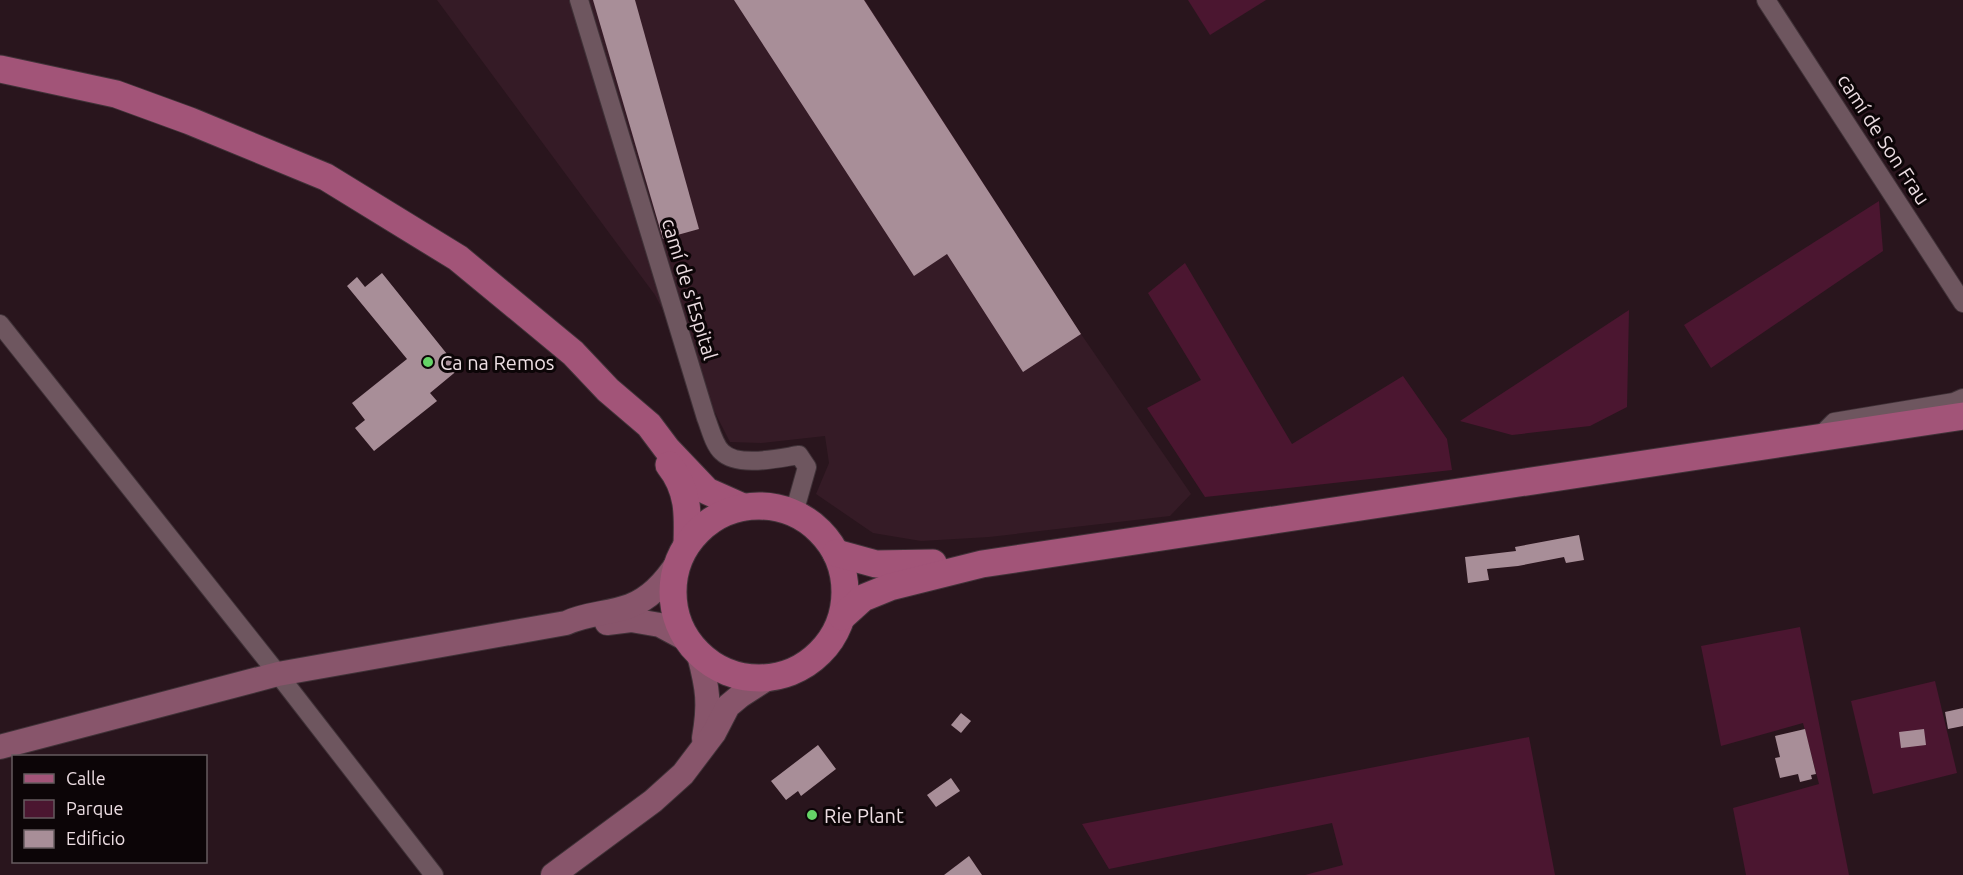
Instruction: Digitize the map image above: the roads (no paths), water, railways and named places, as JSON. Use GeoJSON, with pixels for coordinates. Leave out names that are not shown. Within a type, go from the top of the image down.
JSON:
{"type":"FeatureCollection","features":[{"type":"Feature","properties":{"kind":"main road"},"geometry":{"type":"LineString","coordinates":[[0,69],[116,94],[190,121],[326,177],[458,258],[573,353],[635,415],[649,425],[707,491],[743,507]]}},
{"type":"Feature","properties":{"kind":"main road"},"geometry":{"type":"LineString","coordinates":[[635,415],[642,431],[672,468],[686,497],[688,513],[673,599],[693,647],[708,693],[709,710],[701,752]]}},
{"type":"Feature","properties":{"kind":"main road"},"geometry":{"type":"LineString","coordinates":[[842,617],[862,598],[890,586],[982,564],[1963,416]]}},
{"type":"Feature","properties":{"kind":"main road"},"geometry":{"type":"LineString","coordinates":[[0,747],[278,674],[566,623],[580,616],[630,606],[654,592],[667,578],[694,536],[717,517],[743,507],[773,507],[794,513],[827,538],[836,553],[846,584],[842,617],[834,636],[813,660],[783,675],[768,678],[744,677],[713,665],[693,647],[660,625],[631,620],[581,626],[566,623]]}},
{"type":"Feature","properties":{"kind":"main road"},"geometry":{"type":"LineString","coordinates":[[836,553],[882,564],[967,562],[982,564]]}},
{"type":"Feature","properties":{"kind":"main road"},"geometry":{"type":"LineString","coordinates":[[553,875],[653,801],[683,774],[714,733],[728,706],[768,678]]}},
{"type":"Feature","properties":{"kind":"street","name":"camí de s'Espital"},"geometry":{"type":"LineString","coordinates":[[579,0],[706,418],[720,451],[731,459],[748,461],[799,455],[807,467],[794,513]]}},
{"type":"Feature","properties":{"kind":"street","name":"camí de Son Frau"},"geometry":{"type":"LineString","coordinates":[[1766,0],[1963,303]]}},
{"type":"Feature","properties":{"kind":"street"},"geometry":{"type":"LineString","coordinates":[[0,324],[278,674],[434,875]]}},
{"type":"Feature","properties":{"kind":"street"},"geometry":{"type":"LineString","coordinates":[[1818,439],[1834,422],[1954,402],[1963,398]]}},
{"type":"Feature","properties":{"kind":"place","name":"Ca na Remos"},"geometry":{"type":"Point","coordinates":[428,362]}},
{"type":"Feature","properties":{"kind":"place","name":"Rie Plant"},"geometry":{"type":"Point","coordinates":[812,815]}}]}
